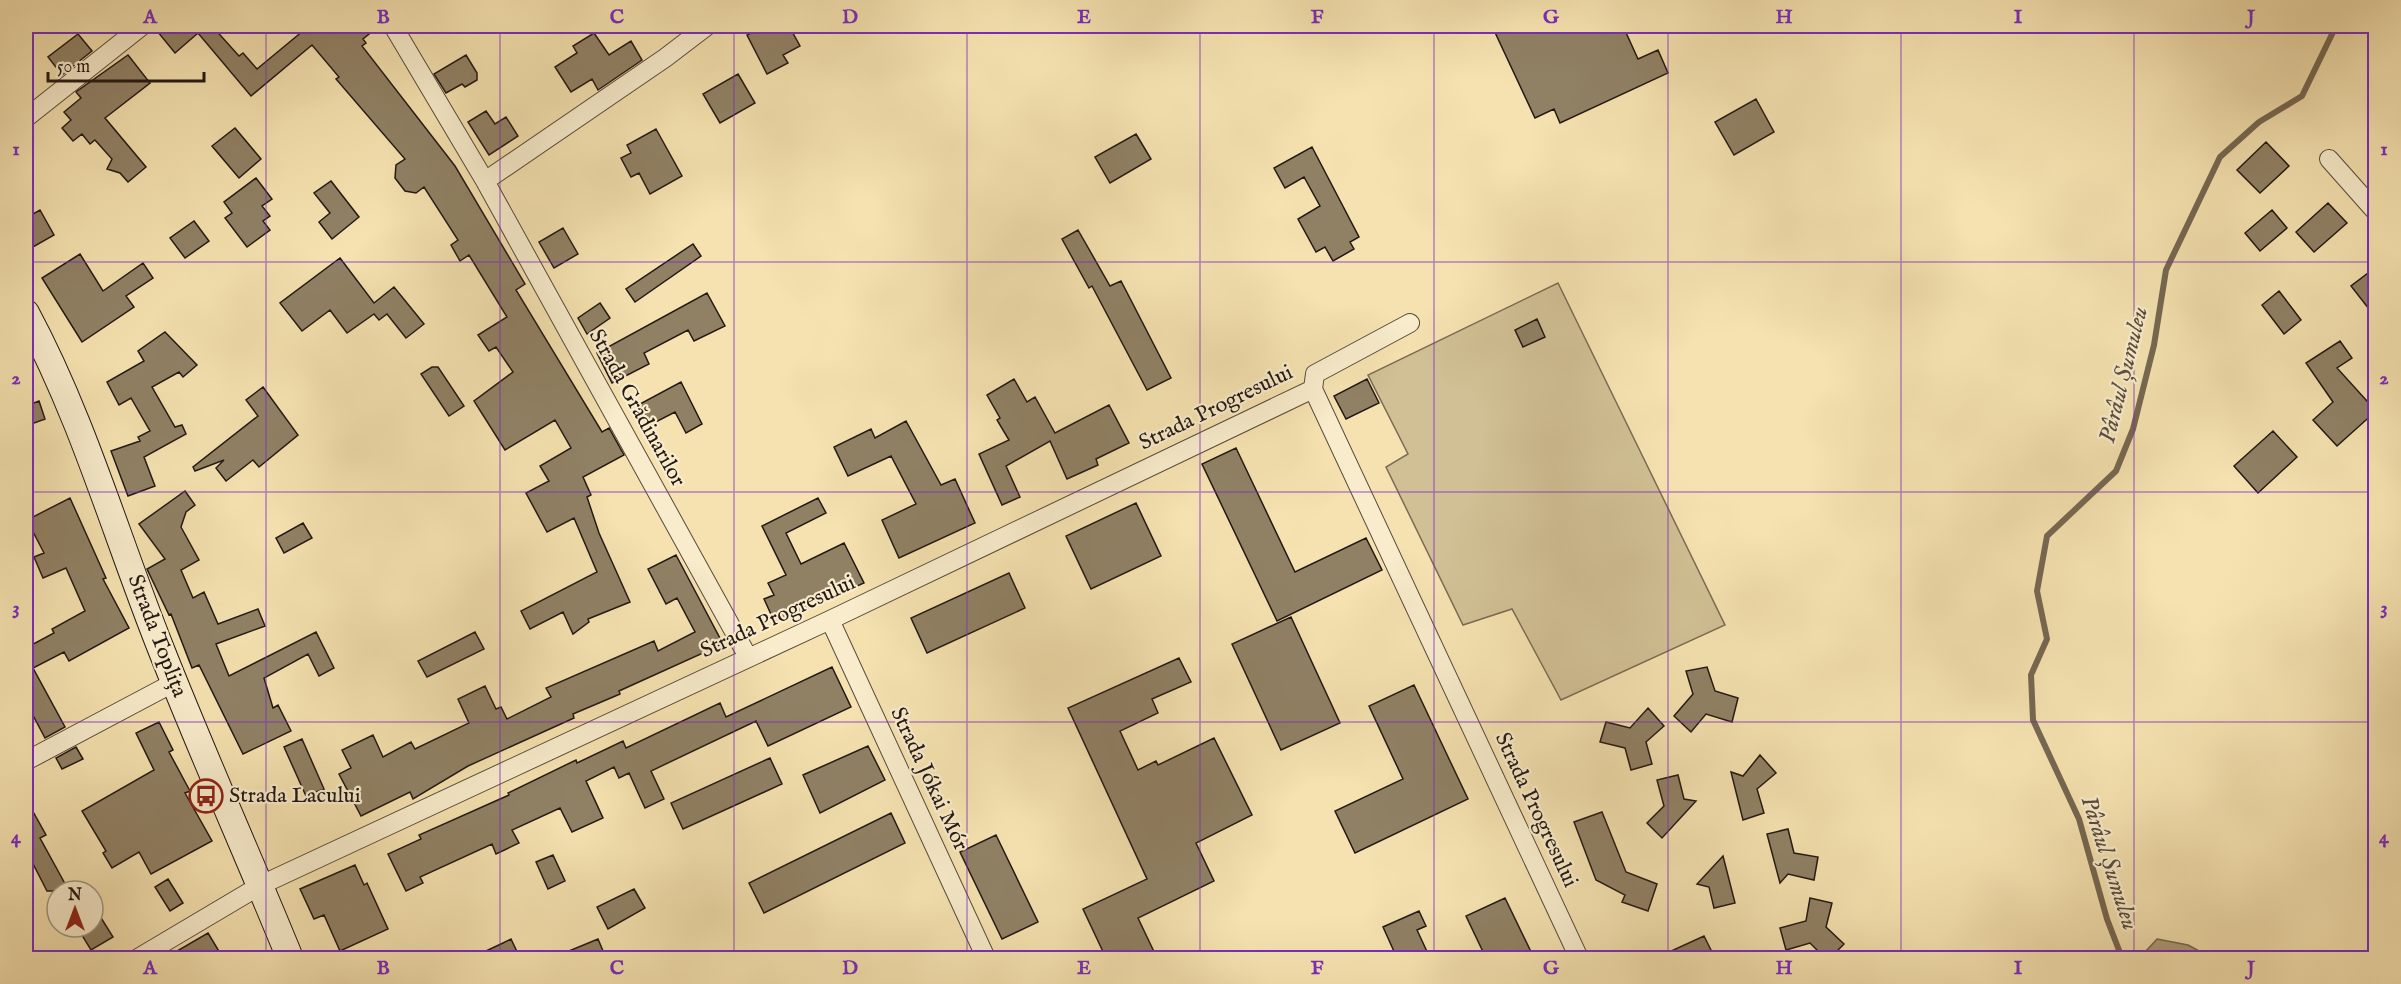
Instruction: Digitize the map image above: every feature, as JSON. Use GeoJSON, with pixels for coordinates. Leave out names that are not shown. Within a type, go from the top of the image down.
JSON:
{"type":"FeatureCollection","features":[{"type":"Feature","properties":{"kind":"main road","name":"Strada Toplița"},"geometry":{"type":"LineString","coordinates":[[26,313],[44,347],[85,442],[175,682],[290,958]]}},
{"type":"Feature","properties":{"kind":"street"},"geometry":{"type":"LineString","coordinates":[[26,118],[142,26]]}},
{"type":"Feature","properties":{"kind":"street","name":"Strada Grădinarilor"},"geometry":{"type":"LineString","coordinates":[[393,26],[485,181],[748,657]]}},
{"type":"Feature","properties":{"kind":"street"},"geometry":{"type":"LineString","coordinates":[[485,181],[665,58],[707,26]]}},
{"type":"Feature","properties":{"kind":"street"},"geometry":{"type":"LineString","coordinates":[[2329,159],[2376,212]]}},
{"type":"Feature","properties":{"kind":"street","name":"Strada Progresului"},"geometry":{"type":"LineString","coordinates":[[1410,323],[1315,374],[1313,389],[1579,958]]}},
{"type":"Feature","properties":{"kind":"street","name":"Strada Progresului"},"geometry":{"type":"LineString","coordinates":[[261,885],[830,620],[1313,389]]}},
{"type":"Feature","properties":{"kind":"street","name":"Strada Jókai Mór"},"geometry":{"type":"LineString","coordinates":[[830,620],[986,958]]}},
{"type":"Feature","properties":{"kind":"street"},"geometry":{"type":"LineString","coordinates":[[26,761],[175,682]]}},
{"type":"Feature","properties":{"kind":"street"},"geometry":{"type":"LineString","coordinates":[[138,958],[261,885]]}},
{"type":"Feature","properties":{"kind":"shaded area"},"geometry":{"type":"Polygon","coordinates":[[[1558,283],[1725,625],[1561,700],[1512,609],[1463,625],[1386,467],[1408,454],[1368,375],[1558,283]]]}},
{"type":"Feature","properties":{"kind":"shaded area"},"geometry":{"type":"Polygon","coordinates":[[[2157,939],[2188,945],[2212,958],[2148,958],[2146,951],[2157,939]]]}},
{"type":"Feature","properties":{"kind":"building"},"geometry":{"type":"Polygon","coordinates":[[[153,26],[212,26],[239,56],[243,53],[257,69],[309,26],[379,26],[363,39],[366,43],[362,46],[455,166],[525,284],[516,290],[602,432],[609,428],[624,455],[583,477],[591,495],[587,497],[599,533],[630,602],[588,619],[589,622],[573,634],[563,612],[530,629],[521,611],[597,572],[574,518],[547,532],[526,493],[549,481],[540,466],[571,448],[555,420],[505,450],[474,401],[513,372],[496,347],[489,351],[478,335],[507,317],[469,255],[460,261],[451,245],[458,240],[424,187],[416,193],[405,191],[395,178],[396,165],[405,159],[336,79],[339,77],[312,45],[251,96],[198,33],[175,53],[153,26]]]}},
{"type":"Feature","properties":{"kind":"building"},"geometry":{"type":"Polygon","coordinates":[[[765,26],[789,26],[800,46],[783,55],[788,63],[767,74],[747,35],[765,26]]]}},
{"type":"Feature","properties":{"kind":"building"},"geometry":{"type":"Polygon","coordinates":[[[1492,26],[1623,26],[1638,59],[1658,50],[1668,73],[1560,123],[1554,109],[1535,118],[1492,26]]]}},
{"type":"Feature","properties":{"kind":"building"},"geometry":{"type":"Polygon","coordinates":[[[594,33],[609,55],[631,41],[642,60],[598,90],[592,79],[571,92],[555,67],[577,53],[573,46],[594,33]]]}},
{"type":"Feature","properties":{"kind":"building"},"geometry":{"type":"Polygon","coordinates":[[[78,34],[92,51],[62,75],[48,57],[78,34]]]}},
{"type":"Feature","properties":{"kind":"building"},"geometry":{"type":"Polygon","coordinates":[[[128,55],[150,83],[105,118],[146,167],[128,182],[120,173],[107,169],[112,159],[95,140],[90,144],[82,134],[73,141],[62,128],[71,120],[64,112],[81,98],[76,92],[128,55]]]}},
{"type":"Feature","properties":{"kind":"building"},"geometry":{"type":"Polygon","coordinates":[[[466,55],[477,73],[477,80],[465,87],[462,84],[446,93],[434,74],[466,55]]]}},
{"type":"Feature","properties":{"kind":"building"},"geometry":{"type":"Polygon","coordinates":[[[738,74],[755,103],[720,123],[703,94],[738,74]]]}},
{"type":"Feature","properties":{"kind":"building"},"geometry":{"type":"Polygon","coordinates":[[[1756,99],[1774,132],[1734,155],[1715,122],[1756,99]]]}},
{"type":"Feature","properties":{"kind":"building"},"geometry":{"type":"Polygon","coordinates":[[[486,111],[495,124],[506,117],[518,136],[489,155],[468,122],[486,111]]]}},
{"type":"Feature","properties":{"kind":"building"},"geometry":{"type":"Polygon","coordinates":[[[235,128],[261,159],[239,178],[212,146],[235,128]]]}},
{"type":"Feature","properties":{"kind":"building"},"geometry":{"type":"Polygon","coordinates":[[[656,129],[682,176],[650,194],[639,173],[631,177],[621,158],[631,153],[627,145],[656,129]]]}},
{"type":"Feature","properties":{"kind":"building"},"geometry":{"type":"Polygon","coordinates":[[[1136,134],[1151,159],[1110,183],[1095,157],[1136,134]]]}},
{"type":"Feature","properties":{"kind":"building"},"geometry":{"type":"Polygon","coordinates":[[[2266,142],[2289,166],[2260,193],[2237,170],[2266,142]]]}},
{"type":"Feature","properties":{"kind":"building"},"geometry":{"type":"Polygon","coordinates":[[[1312,147],[1359,237],[1350,242],[1354,249],[1333,261],[1325,247],[1316,252],[1298,219],[1320,206],[1304,177],[1285,188],[1274,168],[1312,147]]]}},
{"type":"Feature","properties":{"kind":"building"},"geometry":{"type":"Polygon","coordinates":[[[256,178],[272,199],[262,206],[270,216],[263,221],[270,230],[247,247],[225,218],[232,213],[224,202],[256,178]]]}},
{"type":"Feature","properties":{"kind":"building"},"geometry":{"type":"Polygon","coordinates":[[[331,181],[359,217],[332,239],[319,222],[330,213],[314,193],[331,181]]]}},
{"type":"Feature","properties":{"kind":"building"},"geometry":{"type":"Polygon","coordinates":[[[2328,203],[2347,223],[2314,252],[2296,232],[2328,203]]]}},
{"type":"Feature","properties":{"kind":"building"},"geometry":{"type":"Polygon","coordinates":[[[40,210],[54,235],[26,251],[26,218],[40,210]]]}},
{"type":"Feature","properties":{"kind":"building"},"geometry":{"type":"Polygon","coordinates":[[[2272,210],[2287,228],[2260,251],[2245,233],[2272,210]]]}},
{"type":"Feature","properties":{"kind":"building"},"geometry":{"type":"Polygon","coordinates":[[[194,221],[209,241],[185,258],[170,238],[194,221]]]}},
{"type":"Feature","properties":{"kind":"building"},"geometry":{"type":"Polygon","coordinates":[[[563,228],[578,254],[554,268],[539,242],[563,228]]]}},
{"type":"Feature","properties":{"kind":"building"},"geometry":{"type":"Polygon","coordinates":[[[1078,230],[1110,286],[1121,281],[1171,378],[1147,390],[1092,286],[1089,288],[1062,239],[1078,230]]]}},
{"type":"Feature","properties":{"kind":"building"},"geometry":{"type":"Polygon","coordinates":[[[693,244],[701,256],[635,302],[626,289],[693,244]]]}},
{"type":"Feature","properties":{"kind":"building"},"geometry":{"type":"Polygon","coordinates":[[[80,254],[103,291],[143,263],[153,278],[126,296],[134,307],[82,342],[42,278],[80,254]]]}},
{"type":"Feature","properties":{"kind":"building"},"geometry":{"type":"Polygon","coordinates":[[[340,258],[374,303],[394,287],[424,324],[406,338],[387,314],[379,320],[374,314],[347,333],[330,310],[302,331],[280,303],[340,258]]]}},
{"type":"Feature","properties":{"kind":"building"},"geometry":{"type":"Polygon","coordinates":[[[2376,267],[2376,318],[2351,286],[2376,267]]]}},
{"type":"Feature","properties":{"kind":"building"},"geometry":{"type":"Polygon","coordinates":[[[2279,291],[2301,320],[2284,334],[2262,305],[2279,291]]]}},
{"type":"Feature","properties":{"kind":"building"},"geometry":{"type":"Polygon","coordinates":[[[707,293],[725,326],[694,341],[688,330],[644,353],[649,364],[612,383],[597,353],[707,293]]]}},
{"type":"Feature","properties":{"kind":"building"},"geometry":{"type":"Polygon","coordinates":[[[600,303],[610,318],[587,334],[578,318],[600,303]]]}},
{"type":"Feature","properties":{"kind":"building"},"geometry":{"type":"Polygon","coordinates":[[[1537,319],[1545,337],[1523,347],[1515,330],[1537,319]]]}},
{"type":"Feature","properties":{"kind":"building"},"geometry":{"type":"Polygon","coordinates":[[[165,332],[197,365],[183,377],[179,372],[152,387],[175,427],[182,425],[186,434],[144,457],[155,486],[128,496],[111,451],[140,441],[138,437],[150,431],[131,398],[119,405],[107,382],[144,361],[138,351],[165,332]]]}},
{"type":"Feature","properties":{"kind":"building"},"geometry":{"type":"Polygon","coordinates":[[[2340,341],[2352,358],[2337,368],[2376,411],[2337,446],[2313,420],[2333,402],[2306,363],[2340,341]]]}},
{"type":"Feature","properties":{"kind":"building"},"geometry":{"type":"Polygon","coordinates":[[[432,367],[438,367],[464,406],[449,416],[421,374],[432,367]]]}},
{"type":"Feature","properties":{"kind":"building"},"geometry":{"type":"Polygon","coordinates":[[[1014,379],[1027,402],[1035,397],[1055,433],[1109,405],[1129,443],[1096,459],[1098,465],[1067,479],[1050,441],[1006,466],[1020,497],[1002,505],[979,454],[1009,440],[997,420],[1000,418],[987,395],[1014,379]]]}},
{"type":"Feature","properties":{"kind":"building"},"geometry":{"type":"Polygon","coordinates":[[[1367,379],[1379,403],[1346,419],[1334,396],[1367,379]]]}},
{"type":"Feature","properties":{"kind":"building"},"geometry":{"type":"Polygon","coordinates":[[[681,382],[702,424],[686,433],[675,412],[648,426],[638,405],[681,382]]]}},
{"type":"Feature","properties":{"kind":"building"},"geometry":{"type":"Polygon","coordinates":[[[263,387],[298,435],[259,467],[253,460],[226,481],[216,468],[224,460],[195,471],[193,467],[258,416],[246,400],[263,387]]]}},
{"type":"Feature","properties":{"kind":"building"},"geometry":{"type":"Polygon","coordinates":[[[39,401],[45,419],[26,426],[26,406],[39,401]]]}},
{"type":"Feature","properties":{"kind":"building"},"geometry":{"type":"Polygon","coordinates":[[[906,421],[941,485],[955,479],[975,523],[899,558],[882,520],[916,504],[891,456],[848,476],[834,447],[871,429],[875,438],[906,421]]]}},
{"type":"Feature","properties":{"kind":"building"},"geometry":{"type":"Polygon","coordinates":[[[2273,431],[2297,457],[2258,493],[2234,466],[2273,431]]]}},
{"type":"Feature","properties":{"kind":"building"},"geometry":{"type":"Polygon","coordinates":[[[1236,448],[1295,572],[1366,538],[1382,570],[1277,621],[1202,464],[1236,448]]]}},
{"type":"Feature","properties":{"kind":"building"},"geometry":{"type":"Polygon","coordinates":[[[185,491],[195,505],[186,512],[181,527],[199,560],[181,570],[193,598],[204,592],[218,624],[258,609],[265,626],[216,644],[229,676],[316,632],[334,668],[319,676],[308,654],[264,678],[273,708],[278,705],[291,731],[243,754],[199,665],[192,668],[171,614],[169,615],[147,569],[165,559],[139,524],[185,491]]]}},
{"type":"Feature","properties":{"kind":"building"},"geometry":{"type":"Polygon","coordinates":[[[70,498],[106,578],[103,579],[129,628],[69,661],[64,652],[33,668],[65,727],[45,738],[26,702],[26,648],[54,633],[52,629],[85,611],[66,568],[43,578],[34,557],[44,553],[27,520],[70,498]]]}},
{"type":"Feature","properties":{"kind":"building"},"geometry":{"type":"Polygon","coordinates":[[[818,498],[826,513],[786,533],[801,564],[844,543],[864,583],[775,623],[764,599],[774,595],[768,583],[786,575],[762,526],[818,498]]]}},
{"type":"Feature","properties":{"kind":"building"},"geometry":{"type":"Polygon","coordinates":[[[1136,503],[1161,556],[1091,589],[1066,536],[1136,503]]]}},
{"type":"Feature","properties":{"kind":"building"},"geometry":{"type":"Polygon","coordinates":[[[303,523],[312,538],[284,553],[276,538],[303,523]]]}},
{"type":"Feature","properties":{"kind":"building"},"geometry":{"type":"Polygon","coordinates":[[[676,555],[723,644],[619,691],[620,694],[573,714],[574,718],[468,766],[413,799],[410,792],[361,816],[339,774],[351,768],[342,750],[373,735],[383,757],[411,742],[415,749],[469,723],[458,699],[485,686],[496,709],[501,707],[507,719],[551,697],[546,688],[654,641],[658,651],[695,632],[677,598],[666,604],[648,569],[676,555]]]}},
{"type":"Feature","properties":{"kind":"building"},"geometry":{"type":"Polygon","coordinates":[[[1009,573],[1025,608],[927,653],[911,618],[1009,573]]]}},
{"type":"Feature","properties":{"kind":"building"},"geometry":{"type":"Polygon","coordinates":[[[1291,617],[1340,723],[1281,750],[1232,644],[1291,617]]]}},
{"type":"Feature","properties":{"kind":"building"},"geometry":{"type":"Polygon","coordinates":[[[475,632],[484,649],[427,677],[418,661],[475,632]]]}},
{"type":"Feature","properties":{"kind":"building"},"geometry":{"type":"Polygon","coordinates":[[[1179,658],[1191,682],[1152,699],[1158,713],[1120,731],[1138,770],[1156,761],[1158,765],[1214,738],[1252,815],[1196,843],[1214,881],[1138,918],[1157,958],[1106,958],[1083,909],[1147,879],[1068,708],[1179,658]]]}},
{"type":"Feature","properties":{"kind":"building"},"geometry":{"type":"Polygon","coordinates":[[[832,667],[851,707],[768,746],[756,721],[651,771],[664,799],[645,808],[629,773],[619,778],[614,767],[586,781],[603,818],[572,832],[560,808],[512,830],[519,843],[496,854],[492,844],[420,877],[423,883],[406,891],[388,854],[421,839],[419,835],[509,795],[508,793],[576,760],[577,763],[623,741],[626,748],[720,703],[726,717],[832,667]]]}},
{"type":"Feature","properties":{"kind":"building"},"geometry":{"type":"Polygon","coordinates":[[[1707,667],[1715,691],[1738,698],[1732,722],[1706,714],[1691,732],[1674,716],[1693,694],[1686,671],[1707,667]]]}},
{"type":"Feature","properties":{"kind":"building"},"geometry":{"type":"Polygon","coordinates":[[[1414,685],[1468,799],[1355,853],[1335,811],[1403,779],[1369,706],[1414,685]]]}},
{"type":"Feature","properties":{"kind":"building"},"geometry":{"type":"Polygon","coordinates":[[[1648,708],[1664,726],[1646,742],[1652,764],[1631,770],[1625,748],[1600,742],[1606,722],[1630,728],[1648,708]]]}},
{"type":"Feature","properties":{"kind":"building"},"geometry":{"type":"Polygon","coordinates":[[[159,722],[173,750],[169,752],[190,791],[185,793],[212,841],[151,874],[139,852],[112,868],[103,853],[106,851],[82,811],[154,770],[136,733],[159,722]]]}},
{"type":"Feature","properties":{"kind":"building"},"geometry":{"type":"Polygon","coordinates":[[[302,739],[324,789],[306,796],[284,747],[302,739]]]}},
{"type":"Feature","properties":{"kind":"building"},"geometry":{"type":"Polygon","coordinates":[[[868,746],[885,780],[820,813],[803,775],[868,746]]]}},
{"type":"Feature","properties":{"kind":"building"},"geometry":{"type":"Polygon","coordinates":[[[76,747],[83,759],[62,769],[56,758],[76,747]]]}},
{"type":"Feature","properties":{"kind":"building"},"geometry":{"type":"Polygon","coordinates":[[[1760,755],[1776,773],[1757,789],[1764,813],[1743,820],[1731,772],[1743,776],[1760,755]]]}},
{"type":"Feature","properties":{"kind":"building"},"geometry":{"type":"Polygon","coordinates":[[[770,758],[782,784],[683,829],[671,803],[770,758]]]}},
{"type":"Feature","properties":{"kind":"building"},"geometry":{"type":"Polygon","coordinates":[[[1678,775],[1684,799],[1696,801],[1662,838],[1647,823],[1664,806],[1657,780],[1678,775]]]}},
{"type":"Feature","properties":{"kind":"building"},"geometry":{"type":"Polygon","coordinates":[[[26,799],[46,835],[40,838],[62,879],[45,879],[45,887],[26,850],[26,799]]]}},
{"type":"Feature","properties":{"kind":"building"},"geometry":{"type":"Polygon","coordinates":[[[1602,812],[1626,872],[1657,884],[1648,911],[1622,902],[1625,895],[1596,880],[1574,822],[1602,812]]]}},
{"type":"Feature","properties":{"kind":"building"},"geometry":{"type":"Polygon","coordinates":[[[891,813],[905,843],[764,913],[749,883],[891,813]]]}},
{"type":"Feature","properties":{"kind":"building"},"geometry":{"type":"Polygon","coordinates":[[[1788,829],[1794,853],[1818,857],[1814,880],[1788,874],[1780,883],[1767,834],[1788,829]]]}},
{"type":"Feature","properties":{"kind":"building"},"geometry":{"type":"Polygon","coordinates":[[[996,835],[1038,922],[1002,939],[960,852],[996,835]]]}},
{"type":"Feature","properties":{"kind":"building"},"geometry":{"type":"Polygon","coordinates":[[[553,855],[565,881],[548,889],[536,862],[553,855]]]}},
{"type":"Feature","properties":{"kind":"building"},"geometry":{"type":"Polygon","coordinates":[[[1723,856],[1735,903],[1714,908],[1709,887],[1697,884],[1723,856]]]}},
{"type":"Feature","properties":{"kind":"building"},"geometry":{"type":"Polygon","coordinates":[[[355,865],[364,885],[367,883],[388,929],[340,951],[324,915],[314,919],[300,889],[355,865]]]}},
{"type":"Feature","properties":{"kind":"building"},"geometry":{"type":"Polygon","coordinates":[[[168,879],[183,903],[170,911],[155,887],[168,879]]]}},
{"type":"Feature","properties":{"kind":"building"},"geometry":{"type":"Polygon","coordinates":[[[634,889],[645,908],[608,929],[597,907],[634,889]]]}},
{"type":"Feature","properties":{"kind":"building"},"geometry":{"type":"Polygon","coordinates":[[[1505,898],[1534,958],[1486,958],[1466,916],[1505,898]]]}},
{"type":"Feature","properties":{"kind":"building"},"geometry":{"type":"Polygon","coordinates":[[[1810,898],[1832,903],[1826,927],[1844,944],[1830,958],[1825,958],[1810,943],[1786,950],[1780,928],[1806,921],[1810,898]]]}},
{"type":"Feature","properties":{"kind":"building"},"geometry":{"type":"Polygon","coordinates":[[[1419,911],[1426,926],[1417,930],[1430,958],[1397,958],[1383,927],[1419,911]]]}},
{"type":"Feature","properties":{"kind":"building"},"geometry":{"type":"Polygon","coordinates":[[[105,924],[113,937],[91,950],[84,939],[105,939],[105,924]]]}},
{"type":"Feature","properties":{"kind":"building"},"geometry":{"type":"Polygon","coordinates":[[[208,933],[223,958],[165,958],[208,933]]]}},
{"type":"Feature","properties":{"kind":"building"},"geometry":{"type":"Polygon","coordinates":[[[1704,936],[1715,958],[1656,958],[1704,936]]]}},
{"type":"Feature","properties":{"kind":"building"},"geometry":{"type":"Polygon","coordinates":[[[511,939],[520,958],[471,958],[503,943],[511,939]]]}},
{"type":"Feature","properties":{"kind":"building"},"geometry":{"type":"Polygon","coordinates":[[[598,939],[606,958],[552,958],[598,939]]]}},
{"type":"Feature","properties":{"kind":"waterway","name":"Pârâul Șumuleu"},"geometry":{"type":"LineString","coordinates":[[2122,958],[2107,919],[2079,819],[2033,720],[2031,675],[2047,639],[2037,591],[2047,536],[2116,471],[2133,429],[2154,345],[2166,270],[2220,157],[2259,122],[2302,96],[2336,26]]}},
{"type":"Feature","properties":{"kind":"place","name":"Strada Lacului"},"geometry":{"type":"Point","coordinates":[206,796]}}]}
